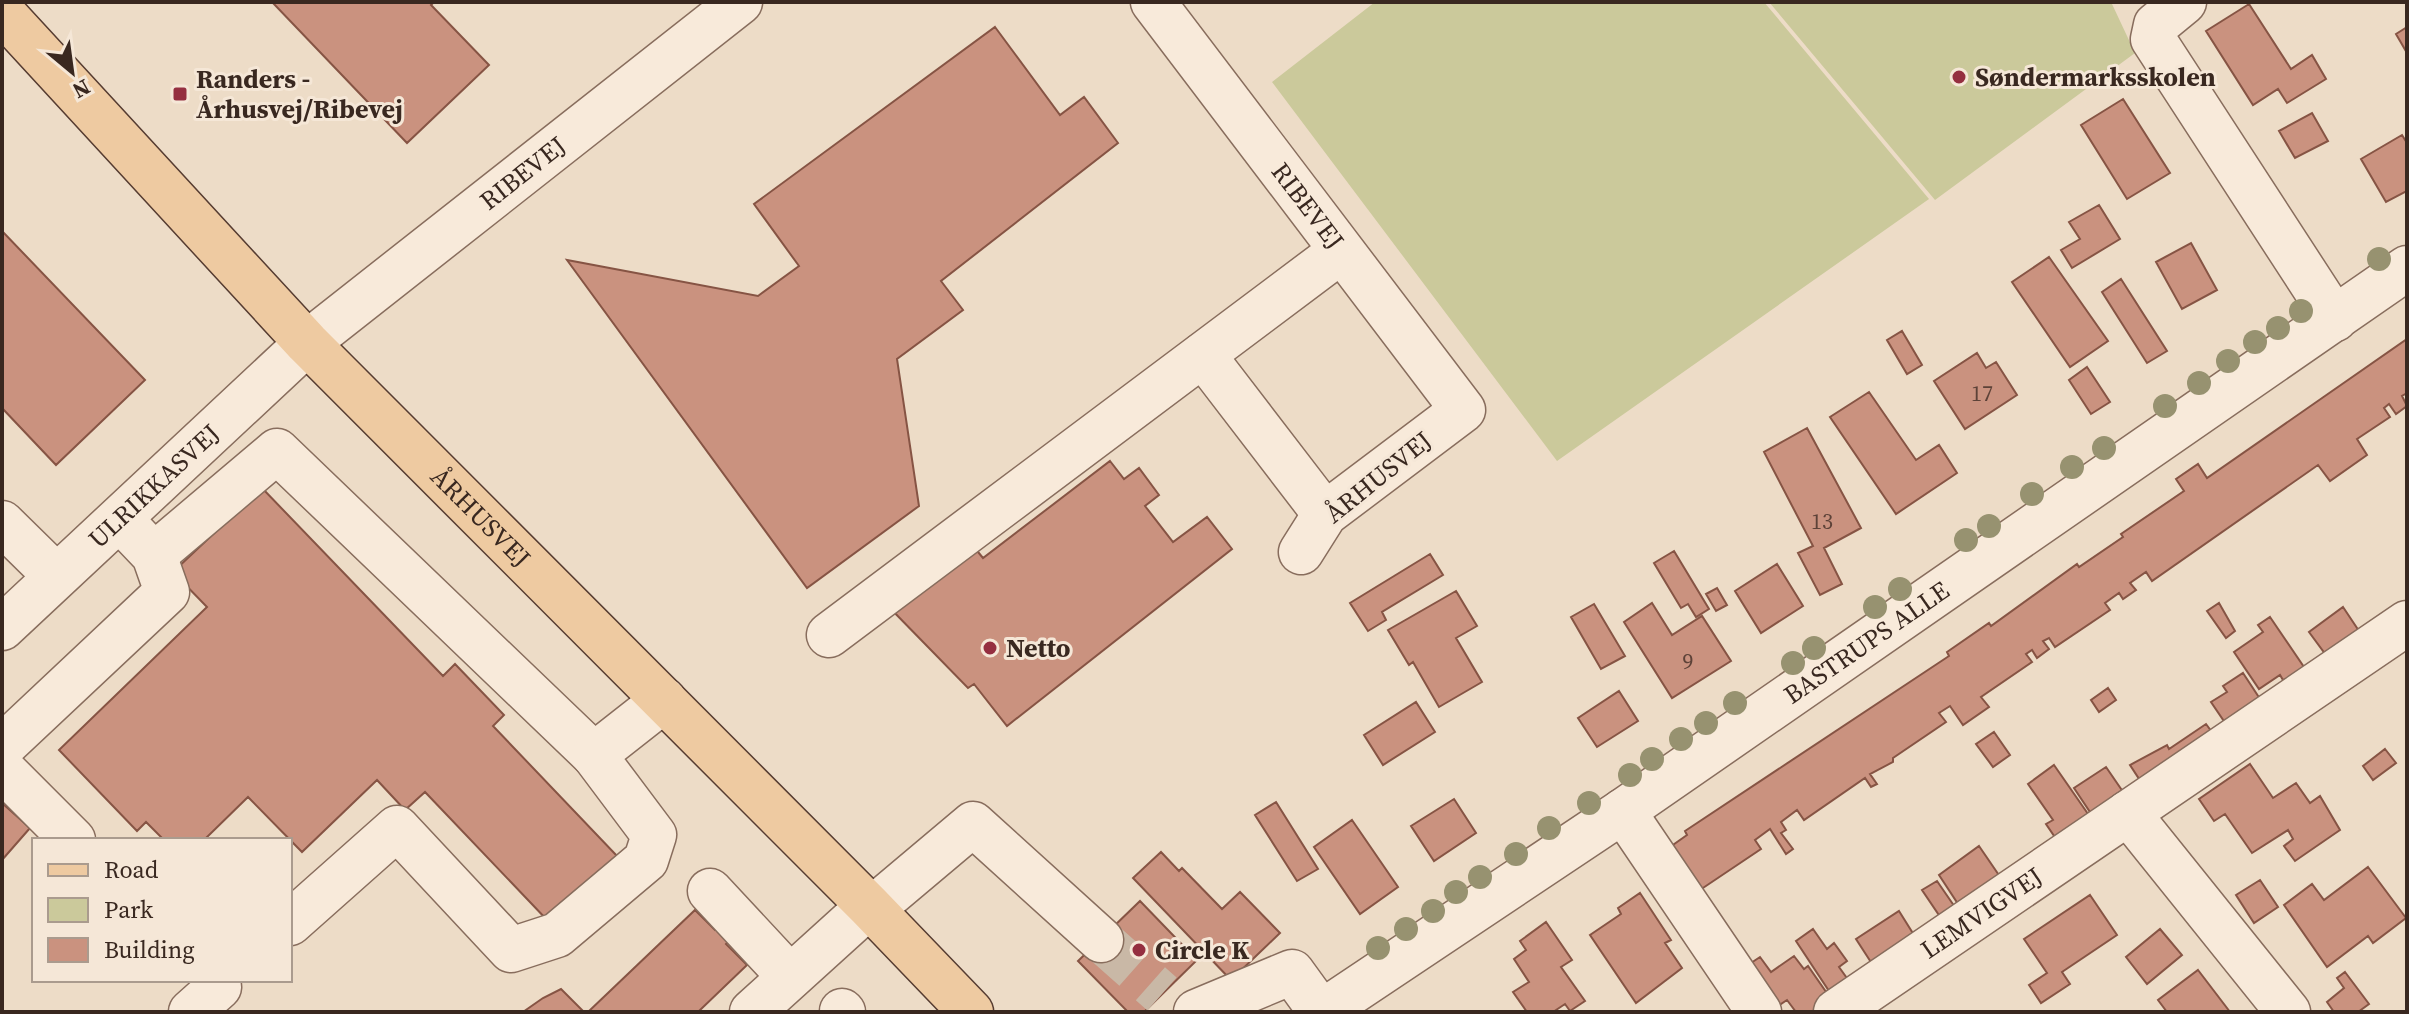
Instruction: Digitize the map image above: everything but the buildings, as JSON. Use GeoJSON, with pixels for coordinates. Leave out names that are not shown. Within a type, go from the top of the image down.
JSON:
{"type":"FeatureCollection","features":[{"type":"Feature","properties":{"kind":"main road","name":"ÅRHUSVEJ"},"geometry":{"type":"LineString","coordinates":[[2,12],[307,343],[871,907],[971,1012]]}},
{"type":"Feature","properties":{"kind":"street","name":"RIBEVEJ"},"geometry":{"type":"LineString","coordinates":[[307,343],[740,2]]}},
{"type":"Feature","properties":{"kind":"street","name":"RIBEVEJ"},"geometry":{"type":"LineString","coordinates":[[1153,2],[1463,410]]}},
{"type":"Feature","properties":{"kind":"street"},"geometry":{"type":"LineString","coordinates":[[2184,2],[2156,25],[2153,39],[2335,319]]}},
{"type":"Feature","properties":{"kind":"street"},"geometry":{"type":"LineString","coordinates":[[829,635],[1341,251]]}},
{"type":"Feature","properties":{"kind":"street","name":"BASTRUPS ALLE"},"geometry":{"type":"LineString","coordinates":[[1322,1012],[1623,811],[2407,268]]}},
{"type":"Feature","properties":{"kind":"street","name":"ULRIKKASVEJ"},"geometry":{"type":"LineString","coordinates":[[2,628],[307,343]]}},
{"type":"Feature","properties":{"kind":"street"},"geometry":{"type":"LineString","coordinates":[[1203,355],[1325,514]]}},
{"type":"Feature","properties":{"kind":"street","name":"ÅRHUSVEJ"},"geometry":{"type":"LineString","coordinates":[[1301,552],[1325,514],[1463,410]]}},
{"type":"Feature","properties":{"kind":"street"},"geometry":{"type":"LineString","coordinates":[[154,555],[277,451],[594,755],[654,835],[646,860],[557,935],[511,950],[397,828],[292,921]]}},
{"type":"Feature","properties":{"kind":"street"},"geometry":{"type":"LineString","coordinates":[[2,747],[167,592],[154,555],[119,518]]}},
{"type":"Feature","properties":{"kind":"street"},"geometry":{"type":"LineString","coordinates":[[2,523],[56,576]]}},
{"type":"Feature","properties":{"kind":"street","name":"LEMVIGVEJ"},"geometry":{"type":"LineString","coordinates":[[1836,1012],[2407,623]]}},
{"type":"Feature","properties":{"kind":"street"},"geometry":{"type":"LineString","coordinates":[[594,755],[664,700]]}},
{"type":"Feature","properties":{"kind":"street"},"geometry":{"type":"LineString","coordinates":[[2,769],[71,838]]}},
{"type":"Feature","properties":{"kind":"street"},"geometry":{"type":"LineString","coordinates":[[1623,811],[1759,1012]]}},
{"type":"Feature","properties":{"kind":"street"},"geometry":{"type":"LineString","coordinates":[[2128,813],[2288,1012]]}},
{"type":"Feature","properties":{"kind":"street"},"geometry":{"type":"LineString","coordinates":[[752,1012],[871,907],[973,824],[1101,940]]}},
{"type":"Feature","properties":{"kind":"street"},"geometry":{"type":"LineString","coordinates":[[710,891],[790,977]]}},
{"type":"Feature","properties":{"kind":"street"},"geometry":{"type":"LineString","coordinates":[[1180,1006],[1292,972],[1322,1012]]}},
{"type":"Feature","properties":{"kind":"green space"},"geometry":{"type":"Polygon","coordinates":[[[1375,2],[1764,2],[1929,199],[1557,461],[1272,82],[1375,2]]]}},
{"type":"Feature","properties":{"kind":"green space"},"geometry":{"type":"Polygon","coordinates":[[[1769,2],[2124,2],[2112,4],[2135,53],[1935,200],[1769,2]]]}},
{"type":"Feature","properties":{"kind":"tunnel"},"geometry":{"type":"LineString","coordinates":[[1101,940],[1162,994]]}},
{"type":"Feature","properties":{"kind":"place","name":"Søndermarksskolen"},"geometry":{"type":"Point","coordinates":[1959,77]}},
{"type":"Feature","properties":{"kind":"place","name":"Randers - Århusvej/Ribevej"},"geometry":{"type":"Point","coordinates":[180,94]}},
{"type":"Feature","properties":{"kind":"place","name":"Netto"},"geometry":{"type":"Point","coordinates":[990,648]}},
{"type":"Feature","properties":{"kind":"place","name":"Circle K"},"geometry":{"type":"Point","coordinates":[1139,950]}}]}
